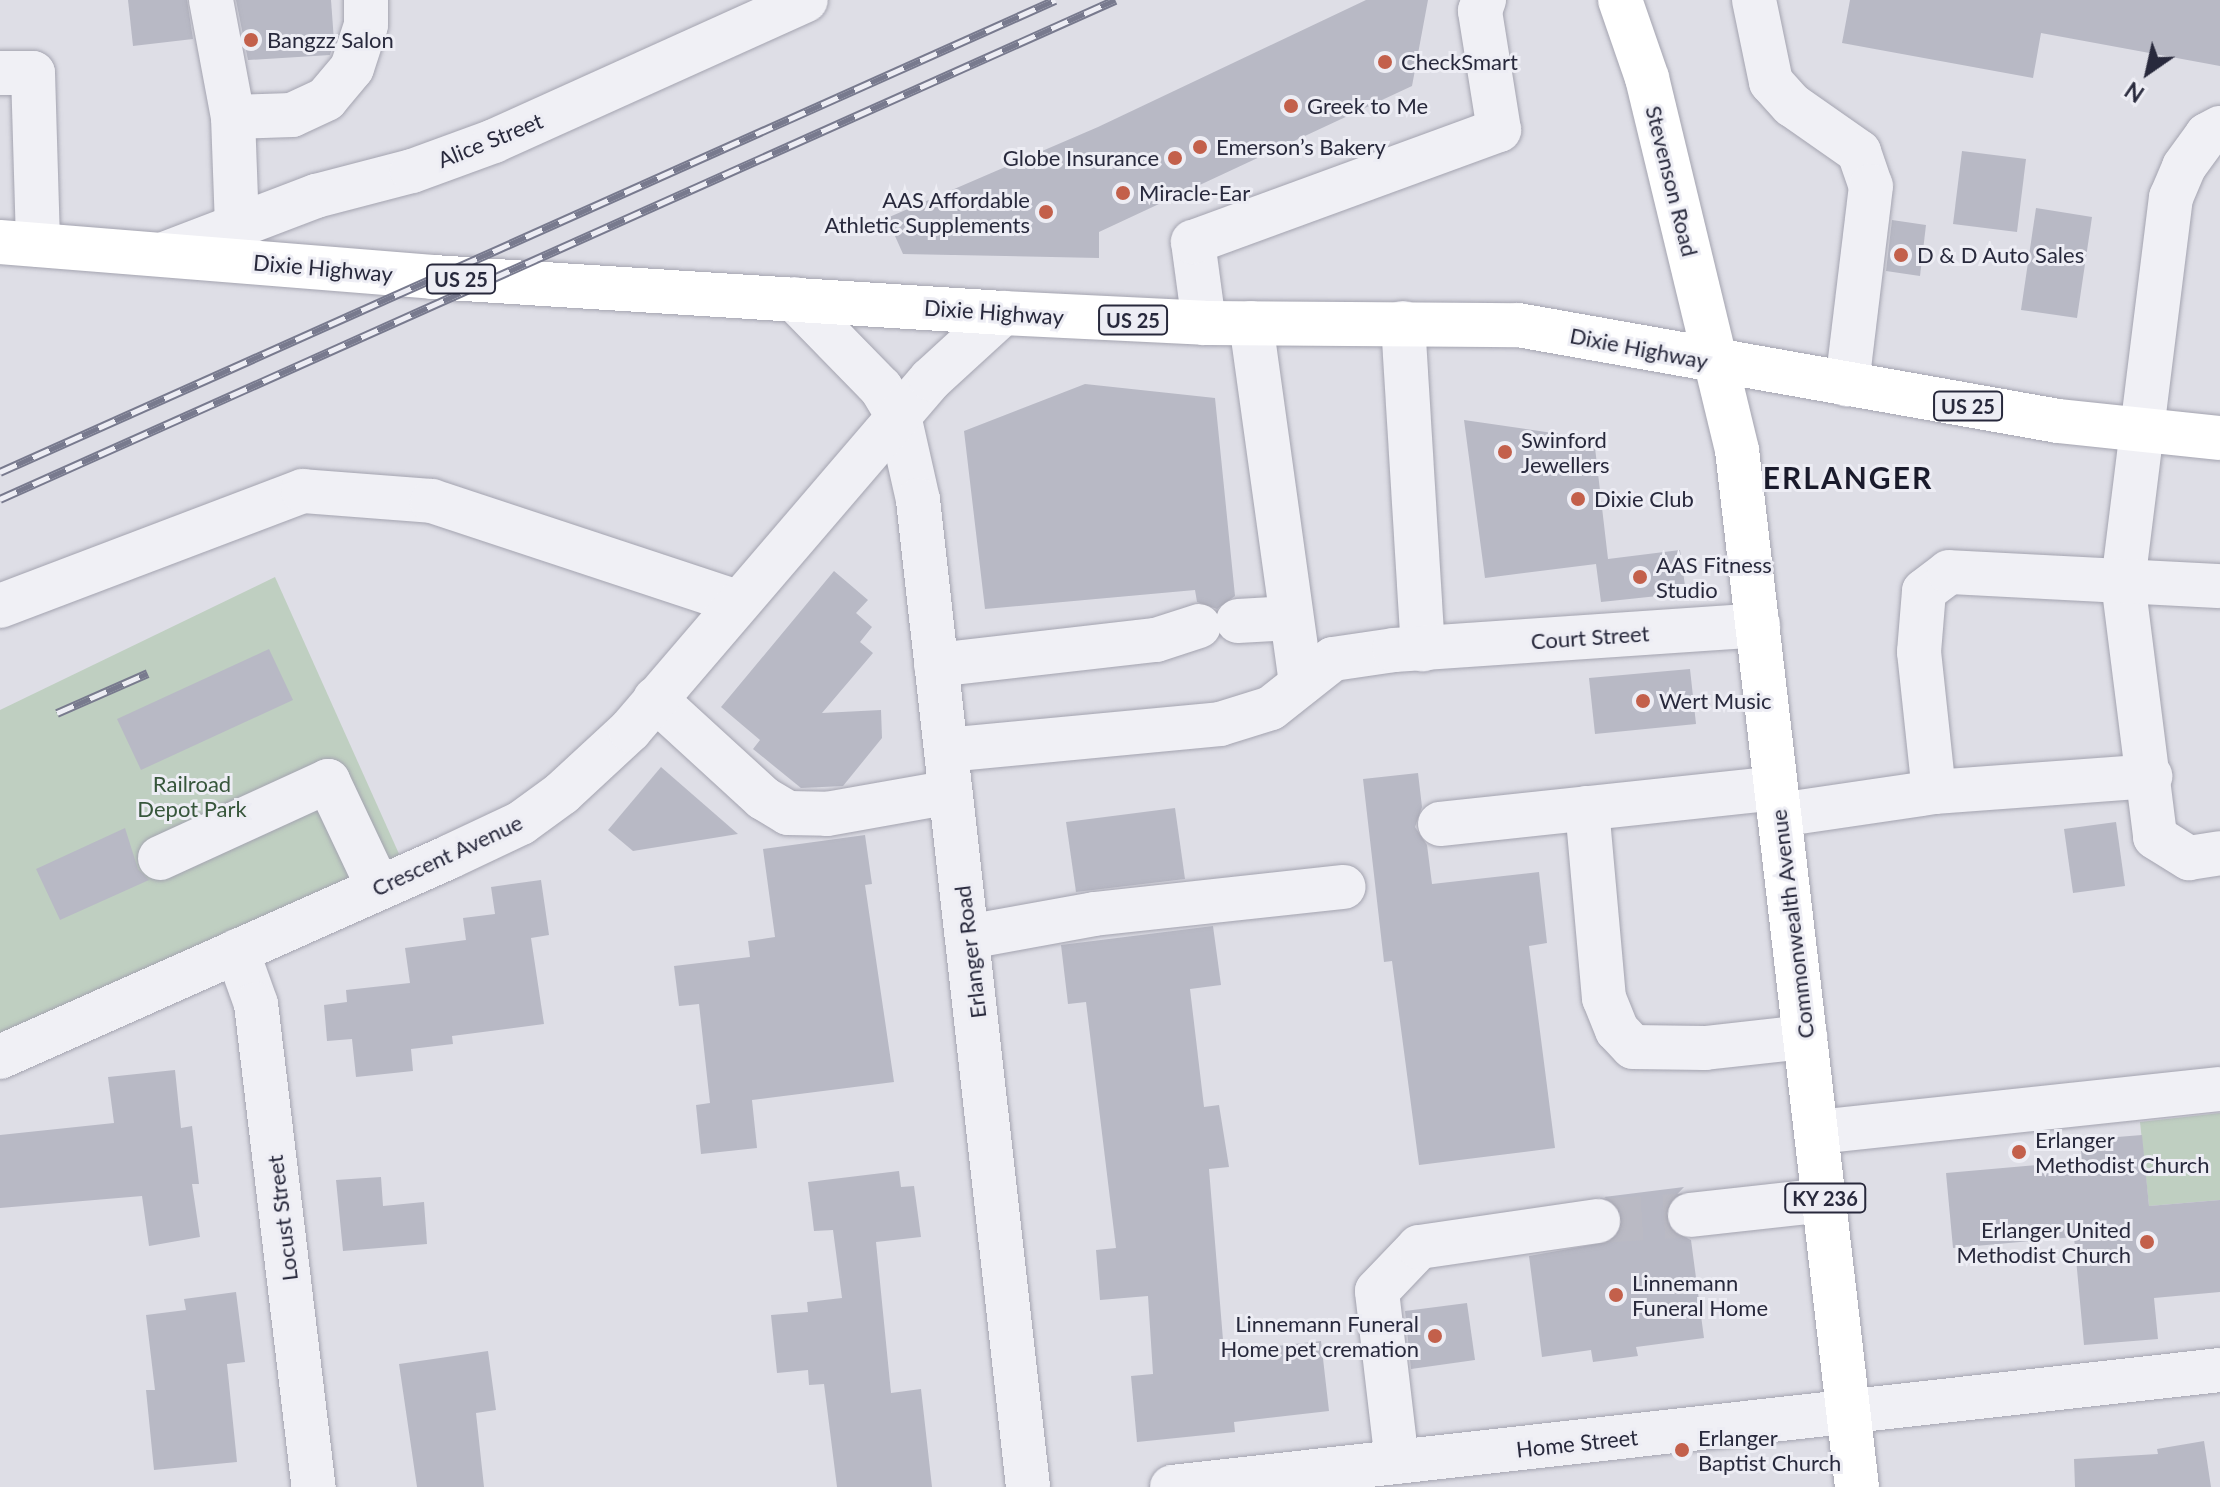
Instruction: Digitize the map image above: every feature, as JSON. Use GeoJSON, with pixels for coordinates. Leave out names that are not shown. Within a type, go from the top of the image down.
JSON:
{"type":"FeatureCollection","features":[{"type":"Feature","properties":{"kind":"main road","name":"Stevenson Road"},"geometry":{"type":"LineString","coordinates":[[1620,0],[1647,78],[1717,363]]}},
{"type":"Feature","properties":{"kind":"main road","name":"Dixie Highway"},"geometry":{"type":"LineString","coordinates":[[19,243],[433,277],[1003,313],[1204,323],[1518,325],[1717,363],[2058,421],[2220,438]]}},
{"type":"Feature","properties":{"kind":"main road","name":"Commonwealth Avenue"},"geometry":{"type":"LineString","coordinates":[[1717,363],[1737,450],[1857,1487]]}},
{"type":"Feature","properties":{"kind":"street"},"geometry":{"type":"LineString","coordinates":[[211,0],[233,117],[237,226]]}},
{"type":"Feature","properties":{"kind":"street"},"geometry":{"type":"LineString","coordinates":[[233,117],[292,115],[326,99],[352,68],[366,25],[366,0]]}},
{"type":"Feature","properties":{"kind":"street","name":"Alice Street"},"geometry":{"type":"LineString","coordinates":[[164,254],[316,196],[412,171],[494,141],[806,0]]}},
{"type":"Feature","properties":{"kind":"street"},"geometry":{"type":"LineString","coordinates":[[1204,323],[1193,242],[1499,130],[1480,11],[1484,0]]}},
{"type":"Feature","properties":{"kind":"street"},"geometry":{"type":"LineString","coordinates":[[1754,0],[1771,82],[1792,105],[1859,152],[1871,186],[1847,385]]}},
{"type":"Feature","properties":{"kind":"street"},"geometry":{"type":"LineString","coordinates":[[0,73],[33,73],[19,243]]}},
{"type":"Feature","properties":{"kind":"street"},"geometry":{"type":"LineString","coordinates":[[2220,128],[2207,135],[2192,156],[2171,197],[2139,430],[2123,582],[2150,776],[2155,837],[2189,858],[2220,853]]}},
{"type":"Feature","properties":{"kind":"street","name":"Erlanger Road"},"geometry":{"type":"LineString","coordinates":[[794,299],[854,354],[900,420],[918,500],[1028,1487]]}},
{"type":"Feature","properties":{"kind":"street"},"geometry":{"type":"LineString","coordinates":[[900,420],[946,363],[1003,313]]}},
{"type":"Feature","properties":{"kind":"street"},"geometry":{"type":"LineString","coordinates":[[1251,323],[1301,684]]}},
{"type":"Feature","properties":{"kind":"street"},"geometry":{"type":"LineString","coordinates":[[1403,323],[1423,649]]}},
{"type":"Feature","properties":{"kind":"street","name":"Crescent Avenue"},"geometry":{"type":"LineString","coordinates":[[0,1057],[521,823],[573,782],[655,699],[900,420]]}},
{"type":"Feature","properties":{"kind":"street"},"geometry":{"type":"LineString","coordinates":[[0,606],[303,491],[432,501],[738,602]]}},
{"type":"Feature","properties":{"kind":"street"},"geometry":{"type":"LineString","coordinates":[[1934,792],[1919,652],[1924,591],[1949,572],[2220,586]]}},
{"type":"Feature","properties":{"kind":"street"},"geometry":{"type":"LineString","coordinates":[[936,665],[1156,640],[1218,624],[1291,618]]}},
{"type":"Feature","properties":{"kind":"street","name":"Court Street"},"geometry":{"type":"LineString","coordinates":[[655,699],[763,798],[788,813],[827,814],[948,771],[1220,724],[1271,708],[1333,659],[1423,649],[1758,625]]}},
{"type":"Feature","properties":{"kind":"street"},"geometry":{"type":"LineString","coordinates":[[1440,824],[1587,808],[1777,801],[2150,776]]}},
{"type":"Feature","properties":{"kind":"street"},"geometry":{"type":"LineString","coordinates":[[160,858],[328,781],[378,887]]}},
{"type":"Feature","properties":{"kind":"street"},"geometry":{"type":"LineString","coordinates":[[1587,808],[1604,998],[1617,1030],[1633,1047],[1705,1048],[1805,1037]]}},
{"type":"Feature","properties":{"kind":"street"},"geometry":{"type":"LineString","coordinates":[[968,937],[1094,914],[1344,887]]}},
{"type":"Feature","properties":{"kind":"street","name":"Locust Street"},"geometry":{"type":"LineString","coordinates":[[237,951],[256,1004],[314,1487]]}},
{"type":"Feature","properties":{"kind":"street"},"geometry":{"type":"LineString","coordinates":[[1817,1132],[2220,1089]]}},
{"type":"Feature","properties":{"kind":"street"},"geometry":{"type":"LineString","coordinates":[[1690,1215],[1825,1200]]}},
{"type":"Feature","properties":{"kind":"street"},"geometry":{"type":"LineString","coordinates":[[1386,1471],[1377,1291],[1419,1247],[1598,1221]]}},
{"type":"Feature","properties":{"kind":"street","name":"Home Street"},"geometry":{"type":"LineString","coordinates":[[1172,1487],[1386,1471],[2220,1370]]}},
{"type":"Feature","properties":{"kind":"green space","name":"Railroad Depot Park"},"geometry":{"type":"Polygon","coordinates":[[[275,577],[408,874],[0,1057],[0,710],[275,577]]]}},
{"type":"Feature","properties":{"kind":"green space"},"geometry":{"type":"Polygon","coordinates":[[[2220,1113],[2220,1200],[2149,1206],[2140,1122],[2220,1113]]]}},
{"type":"Feature","properties":{"kind":"building"},"geometry":{"type":"Polygon","coordinates":[[[128,0],[187,0],[193,39],[133,46],[128,0]]]}},
{"type":"Feature","properties":{"kind":"building"},"geometry":{"type":"Polygon","coordinates":[[[236,0],[331,0],[334,41],[330,55],[248,60],[236,0]]]}},
{"type":"Feature","properties":{"kind":"building"},"geometry":{"type":"Polygon","coordinates":[[[1366,0],[1428,0],[1412,86],[1099,232],[1099,258],[903,254],[887,218],[1098,127],[1366,0]]]}},
{"type":"Feature","properties":{"kind":"building"},"geometry":{"type":"Polygon","coordinates":[[[1850,0],[2220,0],[2220,66],[2041,33],[2033,78],[1842,43],[1850,0]]]}},
{"type":"Feature","properties":{"kind":"building"},"geometry":{"type":"Polygon","coordinates":[[[1962,151],[2026,159],[2017,232],[1953,224],[1962,151]]]}},
{"type":"Feature","properties":{"kind":"building"},"geometry":{"type":"Polygon","coordinates":[[[2036,208],[2092,217],[2077,318],[2021,310],[2036,208]]]}},
{"type":"Feature","properties":{"kind":"building"},"geometry":{"type":"Polygon","coordinates":[[[1892,220],[1926,225],[1920,276],[1886,271],[1892,220]]]}},
{"type":"Feature","properties":{"kind":"building"},"geometry":{"type":"Polygon","coordinates":[[[1085,384],[1215,398],[1235,596],[1217,609],[1197,602],[1195,590],[985,609],[964,431],[1085,384]]]}},
{"type":"Feature","properties":{"kind":"building"},"geometry":{"type":"Polygon","coordinates":[[[1464,420],[1594,439],[1608,559],[1680,550],[1686,593],[1601,602],[1596,564],[1485,578],[1464,420]]]}},
{"type":"Feature","properties":{"kind":"building"},"geometry":{"type":"Polygon","coordinates":[[[834,571],[868,600],[856,613],[872,627],[860,642],[873,653],[822,713],[881,710],[882,738],[843,786],[801,788],[753,749],[760,740],[721,707],[834,571]]]}},
{"type":"Feature","properties":{"kind":"building"},"geometry":{"type":"Polygon","coordinates":[[[269,649],[293,700],[141,770],[117,719],[269,649]]]}},
{"type":"Feature","properties":{"kind":"building","name":"Wert Music"},"geometry":{"type":"Polygon","coordinates":[[[1690,669],[1696,724],[1595,734],[1589,678],[1690,669]]]}},
{"type":"Feature","properties":{"kind":"building"},"geometry":{"type":"Polygon","coordinates":[[[661,767],[738,834],[633,851],[608,830],[661,767]]]}},
{"type":"Feature","properties":{"kind":"building"},"geometry":{"type":"Polygon","coordinates":[[[1418,773],[1422,807],[1415,827],[1427,845],[1432,884],[1539,872],[1547,943],[1529,946],[1555,1148],[1419,1165],[1392,961],[1384,962],[1363,779],[1418,773]]]}},
{"type":"Feature","properties":{"kind":"building"},"geometry":{"type":"Polygon","coordinates":[[[1175,808],[1185,879],[1076,892],[1066,822],[1175,808]]]}},
{"type":"Feature","properties":{"kind":"building"},"geometry":{"type":"Polygon","coordinates":[[[2116,822],[2125,886],[2073,893],[2064,829],[2116,822]]]}},
{"type":"Feature","properties":{"kind":"building"},"geometry":{"type":"Polygon","coordinates":[[[125,828],[138,869],[149,880],[60,920],[36,869],[125,828]]]}},
{"type":"Feature","properties":{"kind":"building"},"geometry":{"type":"Polygon","coordinates":[[[865,835],[872,884],[865,885],[894,1082],[752,1100],[757,1148],[701,1154],[696,1105],[710,1103],[699,1004],[679,1006],[674,966],[750,957],[748,941],[775,937],[763,849],[865,835]]]}},
{"type":"Feature","properties":{"kind":"building"},"geometry":{"type":"Polygon","coordinates":[[[541,880],[549,935],[531,938],[544,1024],[452,1036],[453,1044],[411,1049],[413,1071],[356,1077],[352,1039],[327,1041],[324,1005],[347,1002],[346,990],[410,983],[405,948],[466,940],[463,918],[495,914],[491,887],[541,880]]]}},
{"type":"Feature","properties":{"kind":"building"},"geometry":{"type":"Polygon","coordinates":[[[1213,926],[1221,985],[1190,989],[1204,1107],[1219,1105],[1229,1167],[1209,1169],[1224,1352],[1321,1341],[1329,1411],[1234,1422],[1235,1432],[1137,1442],[1131,1376],[1153,1374],[1148,1296],[1100,1300],[1096,1250],[1116,1248],[1086,1002],[1068,1004],[1061,945],[1213,926]]]}},
{"type":"Feature","properties":{"kind":"building"},"geometry":{"type":"Polygon","coordinates":[[[175,1070],[181,1128],[192,1126],[199,1184],[192,1184],[200,1237],[149,1246],[142,1196],[0,1208],[0,1135],[114,1123],[108,1077],[175,1070]]]}},
{"type":"Feature","properties":{"kind":"building","name":"Erlanger United Methodist Church"},"geometry":{"type":"Polygon","coordinates":[[[2142,1135],[2149,1206],[2220,1200],[2220,1292],[2154,1298],[2158,1339],[2084,1345],[2074,1237],[1953,1248],[1946,1173],[2082,1161],[2080,1140],[2142,1135]]]}},
{"type":"Feature","properties":{"kind":"building"},"geometry":{"type":"Polygon","coordinates":[[[899,1171],[901,1187],[914,1186],[921,1237],[876,1242],[891,1393],[921,1389],[932,1487],[837,1487],[824,1384],[809,1385],[808,1370],[777,1373],[771,1315],[808,1312],[807,1302],[842,1298],[833,1230],[814,1231],[808,1182],[899,1171]]]}},
{"type":"Feature","properties":{"kind":"building"},"geometry":{"type":"Polygon","coordinates":[[[381,1177],[383,1206],[424,1202],[427,1244],[343,1251],[336,1180],[381,1177]]]}},
{"type":"Feature","properties":{"kind":"building","name":"Linnemann Funeral Home"},"geometry":{"type":"Polygon","coordinates":[[[1684,1187],[1668,1204],[1665,1219],[1670,1230],[1691,1240],[1704,1338],[1636,1347],[1638,1356],[1593,1362],[1591,1350],[1542,1357],[1529,1256],[1613,1241],[1623,1217],[1617,1205],[1604,1197],[1684,1187]]]}},
{"type":"Feature","properties":{"kind":"building"},"geometry":{"type":"Polygon","coordinates":[[[236,1292],[245,1362],[227,1364],[237,1462],[154,1470],[146,1390],[155,1390],[146,1315],[186,1310],[184,1299],[236,1292]]]}},
{"type":"Feature","properties":{"kind":"building","name":"Linnemann Funeral Home pet cremation"},"geometry":{"type":"Polygon","coordinates":[[[1467,1303],[1475,1360],[1411,1369],[1405,1311],[1467,1303]]]}},
{"type":"Feature","properties":{"kind":"building"},"geometry":{"type":"Polygon","coordinates":[[[488,1351],[496,1410],[476,1413],[484,1487],[417,1487],[399,1364],[488,1351]]]}},
{"type":"Feature","properties":{"kind":"building"},"geometry":{"type":"Polygon","coordinates":[[[2204,1441],[2211,1487],[2075,1487],[2074,1459],[2158,1454],[2157,1449],[2204,1441]]]}},
{"type":"Feature","properties":{"kind":"tunnel"},"geometry":{"type":"LineString","coordinates":[[1598,1221],[1690,1215]]}},
{"type":"Feature","properties":{"kind":"railway"},"geometry":{"type":"LineString","coordinates":[[0,472],[1055,0]]}},
{"type":"Feature","properties":{"kind":"railway"},"geometry":{"type":"LineString","coordinates":[[0,499],[1115,0]]}},
{"type":"Feature","properties":{"kind":"railway"},"geometry":{"type":"LineString","coordinates":[[57,713],[148,673]]}},
{"type":"Feature","properties":{"kind":"place","name":"Bangzz Salon"},"geometry":{"type":"Point","coordinates":[251,40]}},
{"type":"Feature","properties":{"kind":"place","name":"CheckSmart"},"geometry":{"type":"Point","coordinates":[1385,62]}},
{"type":"Feature","properties":{"kind":"place","name":"Greek to Me"},"geometry":{"type":"Point","coordinates":[1291,106]}},
{"type":"Feature","properties":{"kind":"place","name":"Emerson’s Bakery"},"geometry":{"type":"Point","coordinates":[1200,147]}},
{"type":"Feature","properties":{"kind":"place","name":"Globe Insurance"},"geometry":{"type":"Point","coordinates":[1175,158]}},
{"type":"Feature","properties":{"kind":"place","name":"Miracle-Ear"},"geometry":{"type":"Point","coordinates":[1123,193]}},
{"type":"Feature","properties":{"kind":"place","name":"AAS Affordable Athletic Supplements"},"geometry":{"type":"Point","coordinates":[1046,212]}},
{"type":"Feature","properties":{"kind":"place","name":"D & D Auto Sales"},"geometry":{"type":"Point","coordinates":[1901,255]}},
{"type":"Feature","properties":{"kind":"place","name":"Swinford Jewellers"},"geometry":{"type":"Point","coordinates":[1505,452]}},
{"type":"Feature","properties":{"kind":"place","name":"Dixie Club"},"geometry":{"type":"Point","coordinates":[1578,499]}},
{"type":"Feature","properties":{"kind":"place","name":"AAS Fitness Studio"},"geometry":{"type":"Point","coordinates":[1640,577]}},
{"type":"Feature","properties":{"kind":"place","name":"Wert Music"},"geometry":{"type":"Point","coordinates":[1643,701]}},
{"type":"Feature","properties":{"kind":"place","name":"Erlanger Methodist Church"},"geometry":{"type":"Point","coordinates":[2019,1152]}},
{"type":"Feature","properties":{"kind":"place","name":"Erlanger United Methodist Church"},"geometry":{"type":"Point","coordinates":[2147,1242]}},
{"type":"Feature","properties":{"kind":"place","name":"Linnemann Funeral Home"},"geometry":{"type":"Point","coordinates":[1616,1295]}},
{"type":"Feature","properties":{"kind":"place","name":"Linnemann Funeral Home pet cremation"},"geometry":{"type":"Point","coordinates":[1435,1336]}},
{"type":"Feature","properties":{"kind":"place","name":"Erlanger Baptist Church"},"geometry":{"type":"Point","coordinates":[1682,1450]}},
{"type":"Feature","properties":{"kind":"district","name":"ERLANGER"},"geometry":{"type":"Point","coordinates":[1848,477]}}]}
